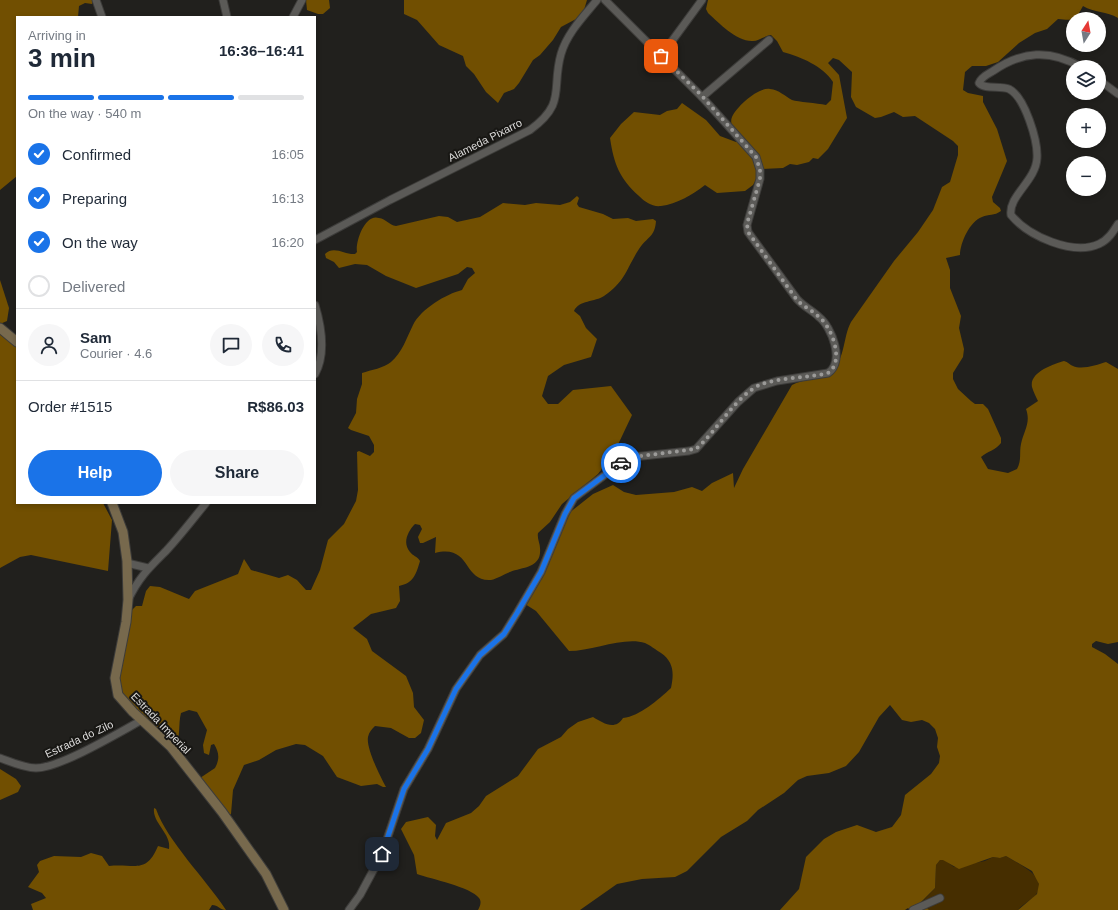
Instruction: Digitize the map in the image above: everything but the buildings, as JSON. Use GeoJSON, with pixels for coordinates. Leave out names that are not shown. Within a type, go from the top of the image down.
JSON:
{"type":"FeatureCollection","features":[{"type":"Feature","properties":{"kind":"street"},"geometry":{"type":"LineString","coordinates":[[96,0],[102,16]]}},
{"type":"Feature","properties":{"kind":"street"},"geometry":{"type":"LineString","coordinates":[[223,0],[227,16]]}},
{"type":"Feature","properties":{"kind":"street"},"geometry":{"type":"LineString","coordinates":[[294,16],[302,0]]}},
{"type":"Feature","properties":{"kind":"street","name":"Alameda Pixarro"},"geometry":{"type":"LineString","coordinates":[[316,239],[390,200],[530,130],[543,121],[555,100],[558,90],[559,64],[564,45],[573,30],[597,0]]}},
{"type":"Feature","properties":{"kind":"street"},"geometry":{"type":"LineString","coordinates":[[349,910],[360,895],[382,854],[404,789],[428,749],[456,689],[480,655],[504,634],[517,613],[541,572],[565,514],[574,498],[625,460],[633,457],[696,449],[738,402],[761,385],[822,374],[833,370],[836,365],[836,354],[825,323],[819,316],[804,308],[797,300],[751,238],[747,228],[760,179],[759,163],[752,151],[702,96],[605,0]]}},
{"type":"Feature","properties":{"kind":"street"},"geometry":{"type":"LineString","coordinates":[[661,56],[702,0]]}},
{"type":"Feature","properties":{"kind":"street"},"geometry":{"type":"LineString","coordinates":[[702,96],[769,40]]}},
{"type":"Feature","properties":{"kind":"street"},"geometry":{"type":"LineString","coordinates":[[1066,60],[1058,56],[1022,56],[995,69],[980,80],[982,86],[1005,88],[1014,93],[1028,117],[1034,134],[1037,148],[1037,164],[1028,183],[1012,204],[1011,215],[1038,236],[1050,242],[1071,246],[1098,245],[1106,240],[1118,224]]}},
{"type":"Feature","properties":{"kind":"street"},"geometry":{"type":"LineString","coordinates":[[1106,85],[1118,94]]}},
{"type":"Feature","properties":{"kind":"street"},"geometry":{"type":"LineString","coordinates":[[316,310],[321,338],[320,353],[316,370]]}},
{"type":"Feature","properties":{"kind":"street"},"geometry":{"type":"LineString","coordinates":[[0,328],[16,341]]}},
{"type":"Feature","properties":{"kind":"street","name":"Estrada Imperial"},"geometry":{"type":"LineString","coordinates":[[112,504],[123,532],[127,563],[128,600],[126,622],[117,665],[116,688],[124,703],[171,747],[222,812],[266,874],[284,910]]}},
{"type":"Feature","properties":{"kind":"street"},"geometry":{"type":"LineString","coordinates":[[128,600],[135,586],[148,568],[170,546],[205,504]]}},
{"type":"Feature","properties":{"kind":"street"},"geometry":{"type":"LineString","coordinates":[[127,563],[148,568]]}},
{"type":"Feature","properties":{"kind":"street","name":"Estrada do Zilo"},"geometry":{"type":"LineString","coordinates":[[0,758],[33,768],[47,767],[142,720]]}},
{"type":"Feature","properties":{"kind":"street"},"geometry":{"type":"LineString","coordinates":[[913,910],[940,898]]}},
{"type":"Feature","properties":{"kind":"shaded area"},"geometry":{"type":"Polygon","coordinates":[[[0,0],[93,0],[92,4],[85,3],[79,6],[78,16],[16,16],[16,177],[0,190],[0,0]]]}},
{"type":"Feature","properties":{"kind":"shaded area"},"geometry":{"type":"Polygon","coordinates":[[[306,0],[329,0],[330,8],[323,14],[318,14],[307,10],[306,0]]]}},
{"type":"Feature","properties":{"kind":"shaded area"},"geometry":{"type":"Polygon","coordinates":[[[404,0],[587,0],[584,10],[576,19],[561,27],[553,40],[540,55],[533,60],[519,83],[514,89],[504,93],[498,103],[486,92],[474,74],[466,66],[463,56],[439,45],[417,20],[404,14],[404,0]]]}},
{"type":"Feature","properties":{"kind":"shaded area"},"geometry":{"type":"Polygon","coordinates":[[[708,0],[1118,0],[1118,18],[1106,12],[1092,10],[1083,6],[1079,12],[1066,12],[1066,20],[1058,19],[1047,29],[1035,33],[1019,43],[998,62],[986,66],[972,66],[965,72],[963,90],[968,93],[983,96],[983,102],[997,129],[1007,161],[992,197],[993,202],[1000,208],[1001,211],[978,219],[966,233],[960,250],[960,255],[946,258],[950,270],[950,288],[961,316],[959,328],[964,349],[963,357],[953,373],[953,379],[958,389],[971,401],[975,404],[983,404],[988,409],[1001,438],[1001,443],[999,445],[981,457],[988,469],[1008,473],[1017,469],[1021,444],[1028,418],[1026,409],[1038,401],[1032,387],[1032,382],[1038,373],[1064,361],[1077,367],[1090,367],[1106,362],[1118,369],[1118,642],[1108,644],[1096,641],[1092,644],[1092,647],[1105,654],[1118,664],[1118,910],[1018,910],[1037,894],[1039,884],[1032,871],[1006,856],[1000,858],[993,857],[959,869],[943,860],[940,860],[936,865],[935,888],[921,902],[929,910],[910,910],[908,908],[905,910],[780,910],[799,889],[806,857],[824,839],[836,832],[857,825],[876,832],[892,827],[901,815],[905,795],[931,774],[939,763],[940,756],[937,747],[938,738],[935,729],[929,723],[922,720],[911,722],[902,720],[890,705],[879,717],[859,752],[846,766],[829,773],[807,776],[798,780],[784,793],[758,810],[747,821],[721,837],[687,871],[675,877],[642,879],[617,884],[580,910],[478,910],[480,901],[475,894],[460,887],[417,874],[414,855],[401,829],[406,822],[428,817],[436,825],[435,836],[437,840],[446,823],[471,813],[479,806],[486,796],[518,776],[538,749],[561,737],[568,729],[578,722],[593,717],[609,725],[616,724],[623,718],[642,711],[671,688],[673,673],[671,664],[661,653],[649,645],[637,641],[628,641],[588,649],[569,651],[536,611],[525,604],[569,513],[593,494],[613,485],[624,492],[636,495],[674,492],[692,487],[702,491],[712,483],[733,473],[734,488],[743,469],[792,385],[824,375],[838,363],[851,322],[894,261],[918,232],[933,210],[942,187],[950,182],[958,155],[958,146],[953,141],[915,116],[903,117],[894,112],[875,118],[856,107],[851,97],[852,72],[839,60],[833,58],[828,63],[839,75],[847,118],[828,149],[818,159],[813,158],[809,162],[797,165],[790,164],[783,168],[762,169],[753,185],[745,191],[717,193],[705,185],[673,203],[661,206],[649,204],[632,189],[622,177],[613,156],[610,138],[621,124],[634,112],[660,115],[667,111],[677,109],[682,103],[706,120],[720,136],[736,142],[738,140],[732,126],[732,117],[738,108],[748,98],[760,91],[770,89],[779,92],[792,100],[826,105],[831,100],[833,82],[824,71],[804,59],[783,52],[777,41],[771,35],[753,41],[735,35],[723,27],[708,13],[706,9],[708,0]]]}},
{"type":"Feature","properties":{"kind":"shaded area"},"geometry":{"type":"Polygon","coordinates":[[[577,196],[579,198],[577,204],[579,207],[603,214],[613,219],[628,218],[636,221],[653,219],[656,221],[652,234],[639,249],[617,285],[604,296],[576,307],[574,311],[580,316],[586,328],[597,339],[591,357],[564,365],[548,376],[542,396],[548,404],[558,404],[573,390],[611,386],[632,415],[614,453],[598,474],[562,504],[550,522],[538,533],[540,555],[531,566],[510,572],[491,580],[482,579],[475,575],[461,558],[455,554],[447,552],[435,553],[436,537],[420,543],[418,537],[422,529],[420,525],[415,524],[410,530],[406,545],[410,552],[420,561],[416,574],[408,583],[399,586],[400,601],[396,608],[371,614],[353,628],[367,639],[372,651],[406,676],[413,693],[414,707],[424,720],[421,733],[415,738],[409,738],[391,728],[375,726],[370,732],[368,737],[369,748],[386,787],[377,784],[361,786],[337,777],[323,756],[305,745],[296,744],[276,750],[259,760],[244,765],[233,790],[231,814],[228,815],[200,778],[215,768],[218,762],[218,756],[214,744],[211,745],[209,755],[204,753],[203,745],[207,730],[197,712],[189,710],[181,713],[177,743],[175,747],[170,747],[115,685],[116,669],[132,610],[136,606],[142,606],[146,591],[150,586],[160,587],[189,599],[195,591],[238,574],[244,559],[251,570],[279,578],[288,575],[297,580],[306,590],[311,590],[320,570],[328,540],[344,524],[356,501],[358,490],[357,452],[359,451],[370,456],[374,452],[374,445],[369,436],[348,428],[356,413],[357,399],[362,384],[362,373],[391,362],[401,350],[413,325],[422,313],[434,303],[462,290],[468,279],[475,273],[472,268],[467,267],[458,274],[416,288],[386,276],[367,265],[355,264],[339,268],[334,262],[326,258],[325,254],[328,251],[336,250],[355,254],[357,252],[359,236],[362,229],[369,220],[374,218],[381,219],[396,226],[439,216],[448,217],[457,222],[480,217],[503,203],[525,205],[536,203],[560,205],[570,202],[577,196]]]}},
{"type":"Feature","properties":{"kind":"shaded area"},"geometry":{"type":"Polygon","coordinates":[[[0,280],[9,308],[7,321],[0,324],[0,280]]]}},
{"type":"Feature","properties":{"kind":"shaded area"},"geometry":{"type":"Polygon","coordinates":[[[0,331],[16,344],[16,504],[104,504],[112,520],[108,571],[31,555],[20,557],[0,568],[0,331]]]}},
{"type":"Feature","properties":{"kind":"shaded area"},"geometry":{"type":"Polygon","coordinates":[[[0,769],[16,779],[21,786],[18,792],[0,800],[0,769]]]}},
{"type":"Feature","properties":{"kind":"shaded area"},"geometry":{"type":"Polygon","coordinates":[[[154,808],[178,847],[226,910],[212,905],[209,910],[33,910],[31,904],[46,898],[42,893],[28,887],[39,872],[37,865],[40,861],[54,856],[81,857],[91,853],[102,856],[109,866],[138,866],[149,861],[158,846],[169,849],[168,838],[156,819],[154,808]]]}},
{"type":"Feature","properties":{"kind":"shaded area"},"geometry":{"type":"Polygon","coordinates":[[[1006,856],[1023,866],[1035,876],[1038,881],[1039,887],[1037,893],[1018,910],[929,910],[921,903],[935,888],[936,865],[940,860],[943,859],[954,867],[985,861],[993,857],[1000,858],[1006,856]]]}},
{"type":"Feature","properties":{"kind":"way so far"},"geometry":{"type":"LineString","coordinates":[[621,463],[633,457],[696,449],[704,443],[738,402],[754,388],[778,381],[828,373],[833,370],[836,365],[834,345],[825,323],[819,316],[804,308],[797,300],[748,232],[747,224],[759,187],[760,179],[759,163],[756,157],[702,96],[661,56]]}},
{"type":"Feature","properties":{"kind":"route"},"geometry":{"type":"LineString","coordinates":[[382,854],[398,802],[428,749],[442,716],[456,689],[480,655],[504,634],[534,586],[565,514],[574,498],[621,463]]}}]}
